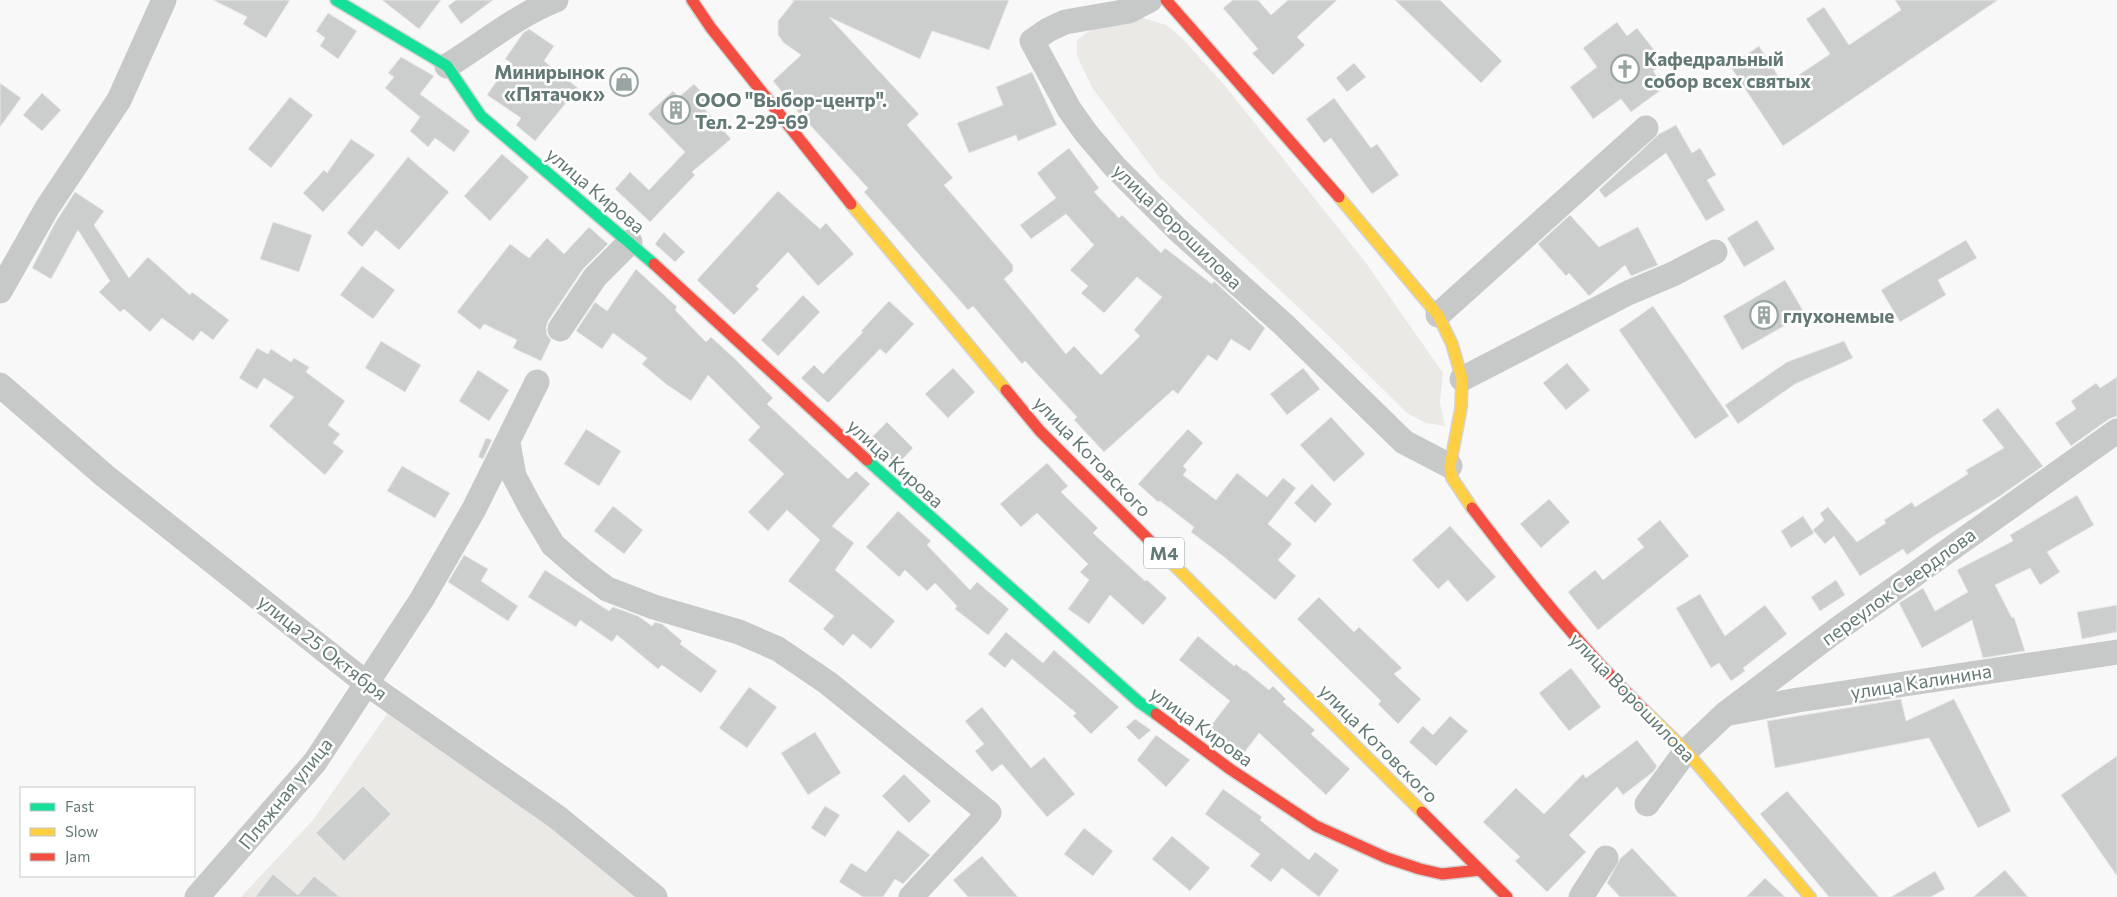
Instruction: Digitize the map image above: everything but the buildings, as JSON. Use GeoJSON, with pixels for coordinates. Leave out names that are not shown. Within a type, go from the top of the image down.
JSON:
{"type":"FeatureCollection","features":[{"type":"Feature","properties":{"kind":"main road","name":"улица Кирова"},"geometry":{"type":"LineString","coordinates":[[336,0],[447,66],[481,116],[630,242],[930,518],[1138,702],[1230,769],[1316,826],[1387,858],[1420,869],[1442,874],[1480,870]]}},
{"type":"Feature","properties":{"kind":"main road","name":"улица Котовского"},"geometry":{"type":"LineString","coordinates":[[692,0],[711,28],[840,190],[1040,430],[1507,897]]}},
{"type":"Feature","properties":{"kind":"main road","name":"улица Ворошилова"},"geometry":{"type":"LineString","coordinates":[[1166,0],[1380,244],[1438,315],[1452,344],[1462,379],[1461,408],[1450,466],[1452,478],[1458,490],[1522,574],[1605,672],[1686,751],[1810,897]]}},
{"type":"Feature","properties":{"kind":"main road"},"geometry":{"type":"LineString","coordinates":[[711,28],[714,9]]}},
{"type":"Feature","properties":{"kind":"street"},"geometry":{"type":"LineString","coordinates":[[0,291],[47,208],[119,100],[164,0]]}},
{"type":"Feature","properties":{"kind":"street"},"geometry":{"type":"LineString","coordinates":[[447,66],[482,45],[506,26],[556,0]]}},
{"type":"Feature","properties":{"kind":"street","name":"улица Ворошилова"},"geometry":{"type":"LineString","coordinates":[[1150,0],[1129,11],[1065,22],[1048,30],[1032,41],[1069,109],[1086,133],[1115,166],[1178,230],[1283,324],[1404,442],[1450,466]]}},
{"type":"Feature","properties":{"kind":"street"},"geometry":{"type":"LineString","coordinates":[[1438,315],[1646,128]]}},
{"type":"Feature","properties":{"kind":"street"},"geometry":{"type":"LineString","coordinates":[[560,329],[595,277],[630,242]]}},
{"type":"Feature","properties":{"kind":"street"},"geometry":{"type":"LineString","coordinates":[[1462,379],[1628,293],[1673,274],[1715,252]]}},
{"type":"Feature","properties":{"kind":"street","name":"Пляжная улица"},"geometry":{"type":"LineString","coordinates":[[197,897],[315,762],[422,598],[474,510],[537,382]]}},
{"type":"Feature","properties":{"kind":"street","name":"улица 25 Октября"},"geometry":{"type":"LineString","coordinates":[[0,385],[106,476],[366,683],[557,817],[656,897]]}},
{"type":"Feature","properties":{"kind":"street","name":"переулок Свердлова"},"geometry":{"type":"LineString","coordinates":[[1647,804],[1686,751],[1725,714],[1835,631],[2117,430]]}},
{"type":"Feature","properties":{"kind":"street"},"geometry":{"type":"LineString","coordinates":[[508,443],[514,476],[531,508],[554,545],[582,570],[607,589],[654,607],[739,632],[778,649],[828,683],[989,813],[911,897]]}},
{"type":"Feature","properties":{"kind":"street","name":"улица Калинина"},"geometry":{"type":"LineString","coordinates":[[1725,714],[1798,700],[2117,652]]}},
{"type":"Feature","properties":{"kind":"street"},"geometry":{"type":"LineString","coordinates":[[1581,897],[1606,858]]}},
{"type":"Feature","properties":{"kind":"shaded area"},"geometry":{"type":"Polygon","coordinates":[[[1143,18],[1166,25],[1182,38],[1226,87],[1366,263],[1443,373],[1440,403],[1445,426],[1426,423],[1407,413],[1332,339],[1159,177],[1093,89],[1077,56],[1077,41],[1091,30],[1099,27],[1143,18]]]}},
{"type":"Feature","properties":{"kind":"shaded area"},"geometry":{"type":"Polygon","coordinates":[[[390,710],[550,820],[642,897],[241,897],[313,820],[390,710]]]}},
{"type":"Feature","properties":{"kind":"traffic: fast"},"geometry":{"type":"LineString","coordinates":[[336,0],[447,66],[481,116],[654,264]]}},
{"type":"Feature","properties":{"kind":"traffic: fast"},"geometry":{"type":"LineString","coordinates":[[867,460],[1139,702],[1156,714]]}},
{"type":"Feature","properties":{"kind":"traffic: slow"},"geometry":{"type":"LineString","coordinates":[[1339,197],[1438,315],[1452,344],[1462,379],[1461,408],[1450,466],[1452,478],[1472,508]]}},
{"type":"Feature","properties":{"kind":"traffic: slow"},"geometry":{"type":"LineString","coordinates":[[851,204],[1006,390]]}},
{"type":"Feature","properties":{"kind":"traffic: slow"},"geometry":{"type":"LineString","coordinates":[[1162,553],[1422,812]]}},
{"type":"Feature","properties":{"kind":"traffic: slow"},"geometry":{"type":"LineString","coordinates":[[1644,710],[1686,751],[1810,897]]}},
{"type":"Feature","properties":{"kind":"traffic: jam"},"geometry":{"type":"LineString","coordinates":[[692,0],[711,28],[851,204]]}},
{"type":"Feature","properties":{"kind":"traffic: jam"},"geometry":{"type":"LineString","coordinates":[[1166,0],[1339,197]]}},
{"type":"Feature","properties":{"kind":"traffic: jam"},"geometry":{"type":"LineString","coordinates":[[654,264],[867,460]]}},
{"type":"Feature","properties":{"kind":"traffic: jam"},"geometry":{"type":"LineString","coordinates":[[1006,390],[1040,431],[1162,553]]}},
{"type":"Feature","properties":{"kind":"traffic: jam"},"geometry":{"type":"LineString","coordinates":[[1472,508],[1555,612],[1598,662],[1644,710]]}},
{"type":"Feature","properties":{"kind":"traffic: jam"},"geometry":{"type":"LineString","coordinates":[[1156,714],[1230,769],[1316,826],[1387,858],[1420,869],[1442,874],[1480,870]]}},
{"type":"Feature","properties":{"kind":"traffic: jam"},"geometry":{"type":"LineString","coordinates":[[1422,812],[1507,897]]}},
{"type":"Feature","properties":{"kind":"place","name":"Кафедральный собор всех святых"},"geometry":{"type":"Point","coordinates":[1625,69]}},
{"type":"Feature","properties":{"kind":"place","name":"Минирынок «Пятачок»"},"geometry":{"type":"Point","coordinates":[624,82]}},
{"type":"Feature","properties":{"kind":"place","name":"ООО \"Выбор-центр\". Тел. 2-29-69"},"geometry":{"type":"Point","coordinates":[676,110]}},
{"type":"Feature","properties":{"kind":"place","name":"глухонемые"},"geometry":{"type":"Point","coordinates":[1764,315]}}]}
